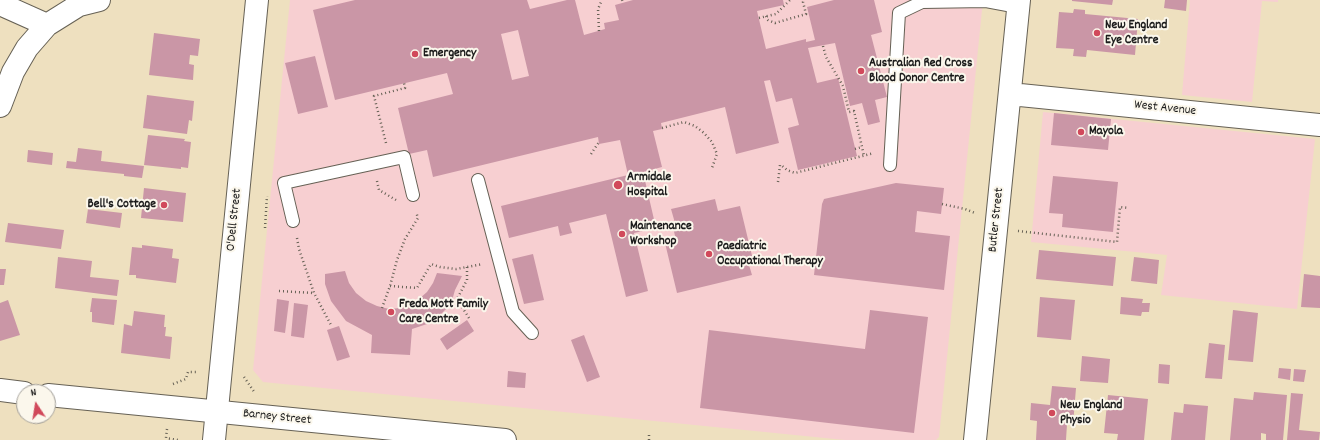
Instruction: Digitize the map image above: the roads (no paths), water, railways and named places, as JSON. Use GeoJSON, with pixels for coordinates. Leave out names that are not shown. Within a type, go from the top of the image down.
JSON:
{"type":"FeatureCollection","features":[{"type":"Feature","properties":{"kind":"street"},"geometry":{"type":"LineString","coordinates":[[0,106],[13,72],[27,48],[46,25],[79,5],[99,0]]}},
{"type":"Feature","properties":{"kind":"street","name":"O'Dell Street"},"geometry":{"type":"LineString","coordinates":[[214,440],[257,0]]}},
{"type":"Feature","properties":{"kind":"street"},"geometry":{"type":"LineString","coordinates":[[0,4],[46,25]]}},
{"type":"Feature","properties":{"kind":"street","name":"Butler Street"},"geometry":{"type":"LineString","coordinates":[[975,440],[1018,4]]}},
{"type":"Feature","properties":{"kind":"street","name":"West Avenue"},"geometry":{"type":"LineString","coordinates":[[1010,94],[1320,125]]}},
{"type":"Feature","properties":{"kind":"street"},"geometry":{"type":"LineString","coordinates":[[0,390],[16,392]]}},
{"type":"Feature","properties":{"kind":"street","name":"Barney Street"},"geometry":{"type":"LineString","coordinates":[[56,396],[505,440]]}},
{"type":"Feature","properties":{"kind":"lane"},"geometry":{"type":"LineString","coordinates":[[890,165],[899,13],[922,2],[986,1],[1018,4]]}},
{"type":"Feature","properties":{"kind":"lane"},"geometry":{"type":"LineString","coordinates":[[293,221],[284,183],[404,157],[413,195]]}},
{"type":"Feature","properties":{"kind":"lane"},"geometry":{"type":"LineString","coordinates":[[478,180],[513,312],[532,333]]}},
{"type":"Feature","properties":{"kind":"place","name":"New England Eye Centre"},"geometry":{"type":"Point","coordinates":[1097,33]}},
{"type":"Feature","properties":{"kind":"place","name":"Emergency"},"geometry":{"type":"Point","coordinates":[415,54]}},
{"type":"Feature","properties":{"kind":"place","name":"Australian Red Cross Blood Donor Centre"},"geometry":{"type":"Point","coordinates":[861,71]}},
{"type":"Feature","properties":{"kind":"place","name":"Mayola"},"geometry":{"type":"Point","coordinates":[1081,132]}},
{"type":"Feature","properties":{"kind":"place","name":"Armidale Hospital"},"geometry":{"type":"Point","coordinates":[618,185]}},
{"type":"Feature","properties":{"kind":"place","name":"Bell's Cottage"},"geometry":{"type":"Point","coordinates":[164,205]}},
{"type":"Feature","properties":{"kind":"place","name":"Maintenance Workshop"},"geometry":{"type":"Point","coordinates":[622,234]}},
{"type":"Feature","properties":{"kind":"place","name":"Paediatric Occupational Therapy"},"geometry":{"type":"Point","coordinates":[709,254]}},
{"type":"Feature","properties":{"kind":"place","name":"Freda Mott Family Care Centre"},"geometry":{"type":"Point","coordinates":[391,312]}},
{"type":"Feature","properties":{"kind":"place","name":"New England Physio"},"geometry":{"type":"Point","coordinates":[1052,413]}}]}
